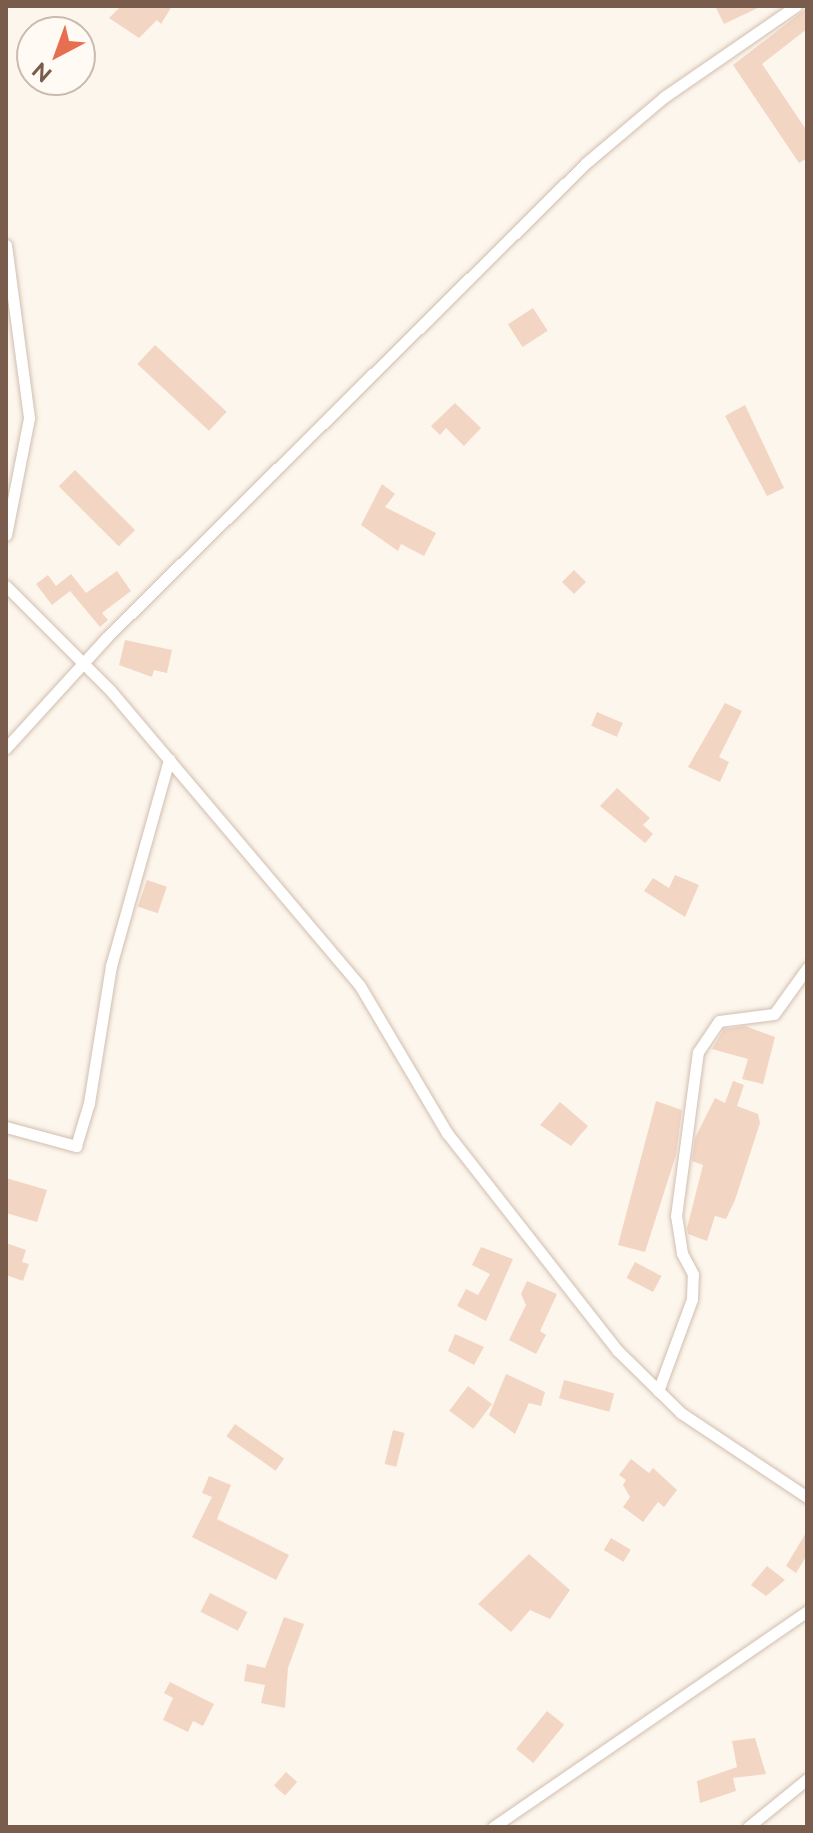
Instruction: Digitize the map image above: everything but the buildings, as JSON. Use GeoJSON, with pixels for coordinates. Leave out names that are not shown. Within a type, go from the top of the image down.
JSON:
{"type":"FeatureCollection","features":[{"type":"Feature","properties":{"kind":"street"},"geometry":{"type":"LineString","coordinates":[[6,748],[84,664],[586,163],[664,97],[796,6]]}},
{"type":"Feature","properties":{"kind":"street"},"geometry":{"type":"LineString","coordinates":[[6,245],[29,418],[6,535]]}},
{"type":"Feature","properties":{"kind":"street"},"geometry":{"type":"LineString","coordinates":[[6,586],[84,664],[169,759],[360,986],[447,1133],[617,1350],[681,1413],[807,1497]]}},
{"type":"Feature","properties":{"kind":"street"},"geometry":{"type":"LineString","coordinates":[[6,1127],[76,1146],[89,1103],[111,966],[169,759]]}},
{"type":"Feature","properties":{"kind":"street"},"geometry":{"type":"LineString","coordinates":[[658,1391],[692,1299],[693,1274],[682,1253],[676,1216],[698,1052],[719,1021],[774,1014],[807,968]]}},
{"type":"Feature","properties":{"kind":"street"},"geometry":{"type":"LineString","coordinates":[[493,1827],[807,1611]]}},
{"type":"Feature","properties":{"kind":"street"},"geometry":{"type":"LineString","coordinates":[[748,1827],[807,1779]]}}]}
